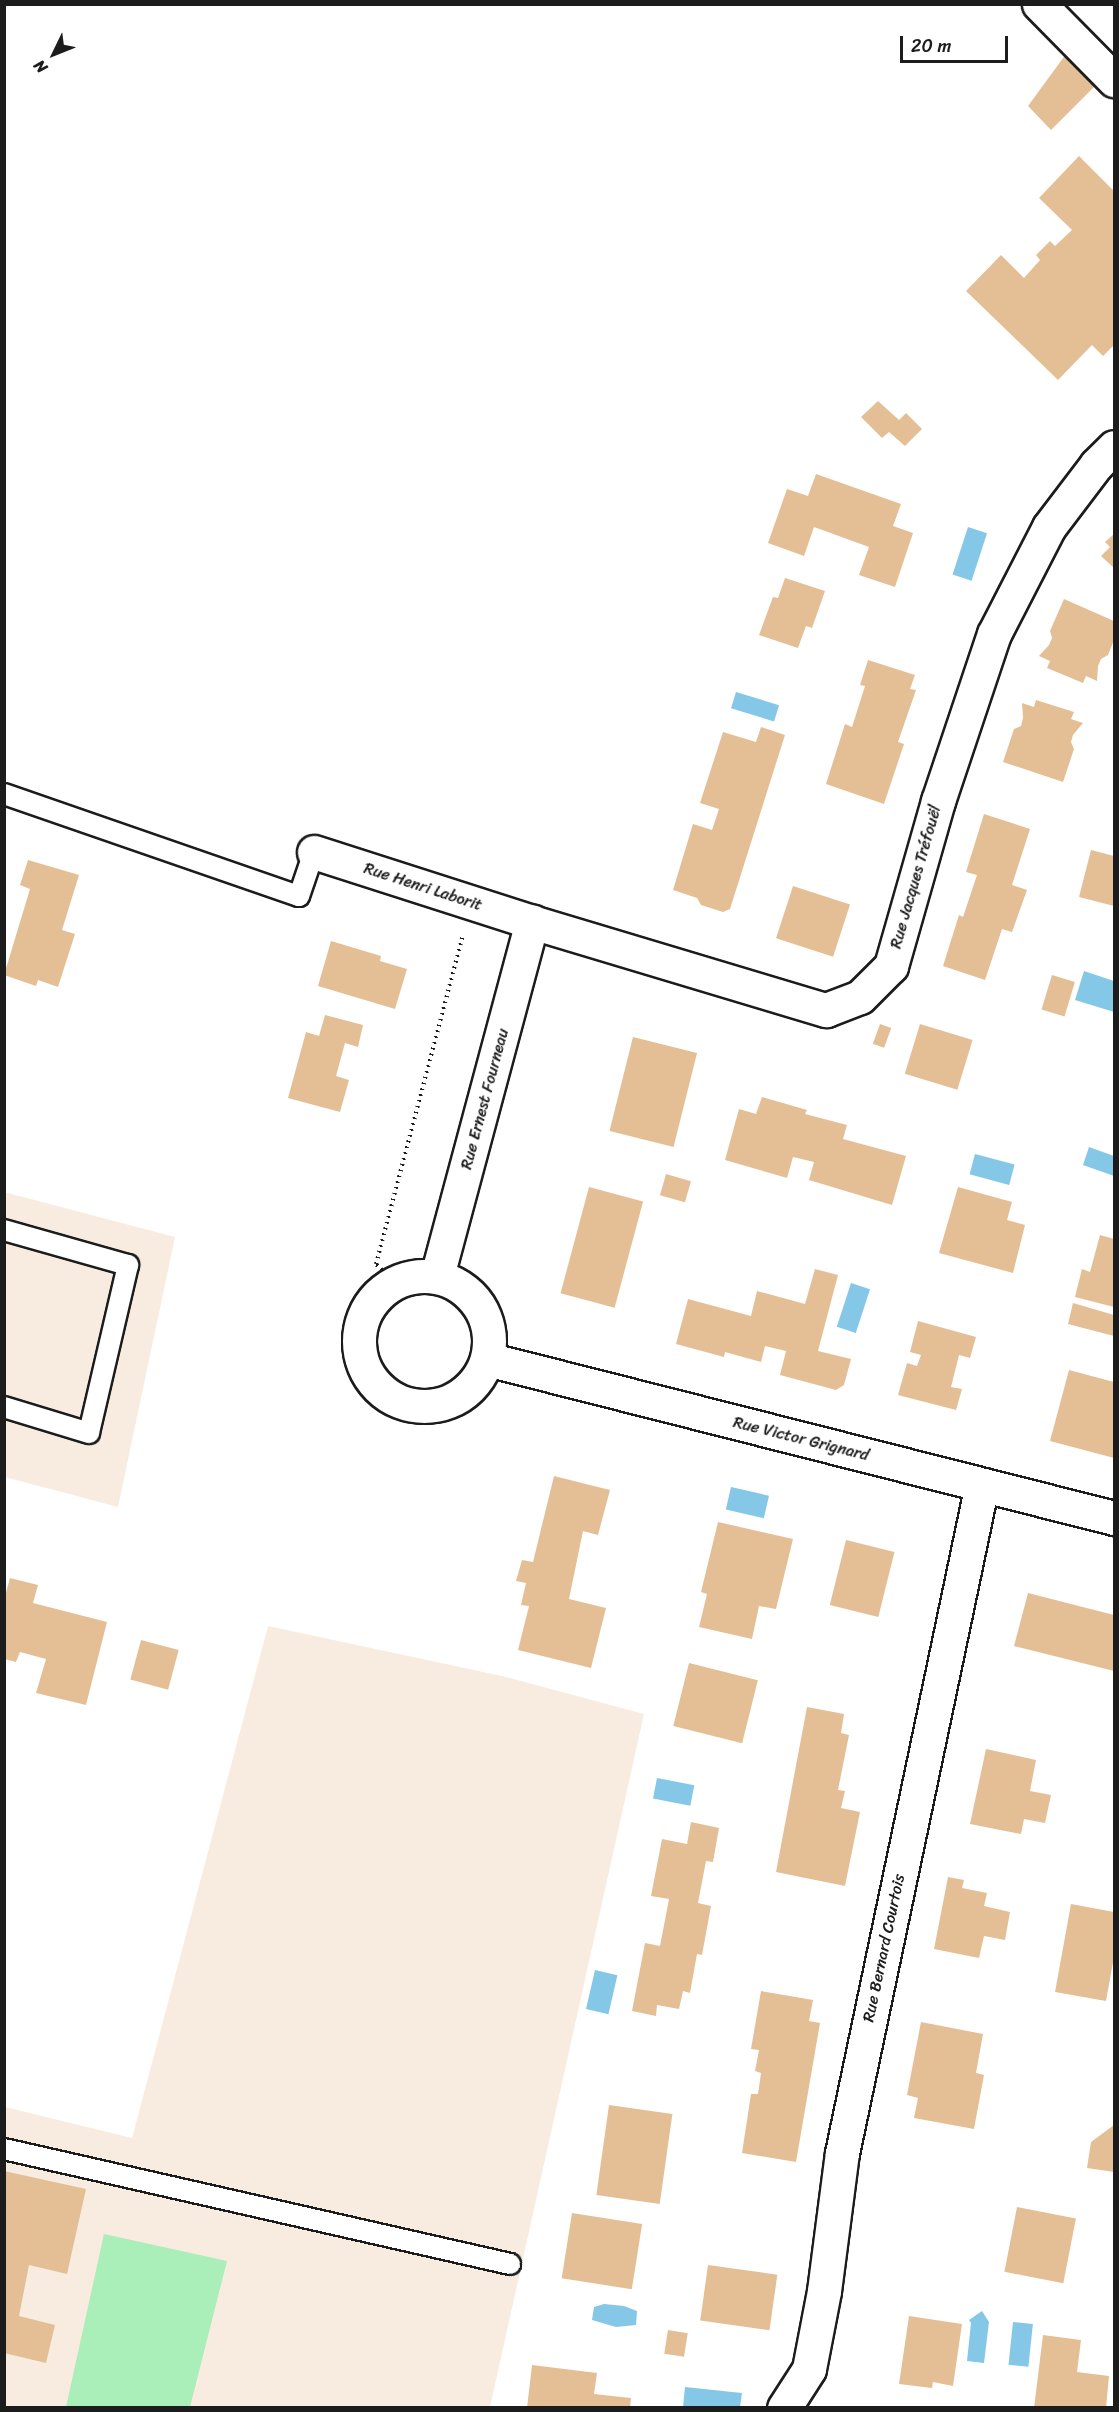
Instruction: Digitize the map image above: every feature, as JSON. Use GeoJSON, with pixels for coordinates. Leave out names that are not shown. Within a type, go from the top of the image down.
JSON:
{"type":"FeatureCollection","features":[{"type":"Feature","properties":{"kind":"street"},"geometry":{"type":"LineString","coordinates":[[1039,4],[1114,80]]}},
{"type":"Feature","properties":{"kind":"street","name":"Rue Jacques Tréfouël"},"geometry":{"type":"LineString","coordinates":[[532,922],[826,1010],[860,997],[891,966],[938,801],[994,634],[1049,527],[1096,465],[1114,447]]}},
{"type":"Feature","properties":{"kind":"street","name":"Rue Henri Laborit"},"geometry":{"type":"LineString","coordinates":[[314,852],[532,922]]}},
{"type":"Feature","properties":{"kind":"street","name":"Rue Ernest Fourneau"},"geometry":{"type":"LineString","coordinates":[[437,1276],[532,922]]}},
{"type":"Feature","properties":{"kind":"street"},"geometry":{"type":"LineString","coordinates":[[415,1275],[437,1276],[457,1284],[474,1298],[485,1317],[489,1338],[487,1359],[477,1379],[462,1394],[442,1404],[421,1406],[400,1402],[382,1390],[368,1374],[360,1354],[359,1332],[365,1312],[377,1294],[395,1281],[415,1275]]}},
{"type":"Feature","properties":{"kind":"street","name":"Rue Victor Grignard"},"geometry":{"type":"LineString","coordinates":[[487,1359],[1114,1518]]}},
{"type":"Feature","properties":{"kind":"street","name":"Rue Bernard Courtois"},"geometry":{"type":"LineString","coordinates":[[784,2408],[809,2369],[824,2291],[842,2153],[982,1484]]}},
{"type":"Feature","properties":{"kind":"lane"},"geometry":{"type":"LineString","coordinates":[[4,794],[298,896],[314,852]]}},
{"type":"Feature","properties":{"kind":"lane"},"geometry":{"type":"LineString","coordinates":[[4,1230],[128,1265],[89,1433],[4,1407]]}},
{"type":"Feature","properties":{"kind":"lane"},"geometry":{"type":"LineString","coordinates":[[4,2149],[510,2264]]}},
{"type":"Feature","properties":{"kind":"path"},"geometry":{"type":"LineString","coordinates":[[395,1281],[376,1264],[472,903]]}},
{"type":"Feature","properties":{"kind":"shaded area"},"geometry":{"type":"Polygon","coordinates":[[[4,1192],[175,1237],[118,1507],[5,1477],[4,1192]]]}},
{"type":"Feature","properties":{"kind":"shaded area"},"geometry":{"type":"Polygon","coordinates":[[[268,1626],[502,1676],[644,1714],[490,2407],[5,2408],[5,2107],[132,2138],[268,1626]]]}},
{"type":"Feature","properties":{"kind":"green space"},"geometry":{"type":"Polygon","coordinates":[[[104,2234],[227,2261],[190,2407],[66,2407],[104,2234]]]}},
{"type":"Feature","properties":{"kind":"water"},"geometry":{"type":"Polygon","coordinates":[[[968,527],[987,533],[972,581],[953,575],[968,527]]]}},
{"type":"Feature","properties":{"kind":"water"},"geometry":{"type":"Polygon","coordinates":[[[736,692],[779,705],[774,721],[731,708],[736,692]]]}},
{"type":"Feature","properties":{"kind":"water"},"geometry":{"type":"Polygon","coordinates":[[[1084,971],[1114,981],[1114,1012],[1075,1000],[1084,971]]]}},
{"type":"Feature","properties":{"kind":"water"},"geometry":{"type":"Polygon","coordinates":[[[1089,1147],[1114,1156],[1114,1176],[1083,1165],[1089,1147]]]}},
{"type":"Feature","properties":{"kind":"water"},"geometry":{"type":"Polygon","coordinates":[[[975,1154],[1015,1165],[1009,1185],[970,1174],[975,1154]]]}},
{"type":"Feature","properties":{"kind":"water"},"geometry":{"type":"Polygon","coordinates":[[[851,1283],[870,1289],[856,1333],[837,1327],[851,1283]]]}},
{"type":"Feature","properties":{"kind":"water"},"geometry":{"type":"Polygon","coordinates":[[[731,1487],[769,1496],[764,1518],[726,1509],[731,1487]]]}},
{"type":"Feature","properties":{"kind":"water"},"geometry":{"type":"Polygon","coordinates":[[[657,1778],[694,1785],[690,1806],[653,1799],[657,1778]]]}},
{"type":"Feature","properties":{"kind":"water"},"geometry":{"type":"Polygon","coordinates":[[[595,1970],[617,1975],[608,2014],[586,2009],[595,1970]]]}},
{"type":"Feature","properties":{"kind":"water"},"geometry":{"type":"Polygon","coordinates":[[[604,2304],[624,2306],[637,2311],[636,2325],[616,2327],[592,2320],[594,2307],[604,2304]]]}},
{"type":"Feature","properties":{"kind":"water"},"geometry":{"type":"Polygon","coordinates":[[[982,2311],[989,2322],[984,2363],[967,2361],[971,2323],[969,2320],[982,2311]]]}},
{"type":"Feature","properties":{"kind":"water"},"geometry":{"type":"Polygon","coordinates":[[[1013,2322],[1033,2324],[1028,2367],[1009,2365],[1013,2322]]]}},
{"type":"Feature","properties":{"kind":"water"},"geometry":{"type":"Polygon","coordinates":[[[685,2387],[742,2393],[740,2407],[683,2407],[685,2387]]]}},
{"type":"Feature","properties":{"kind":"building"},"geometry":{"type":"Polygon","coordinates":[[[1066,54],[1096,85],[1051,130],[1028,106],[1066,54]]]}},
{"type":"Feature","properties":{"kind":"building"},"geometry":{"type":"Polygon","coordinates":[[[1079,156],[1114,191],[1114,345],[1103,356],[1092,345],[1058,380],[966,291],[1001,255],[1024,278],[1040,260],[1036,255],[1050,241],[1055,246],[1072,230],[1039,198],[1079,156]]]}},
{"type":"Feature","properties":{"kind":"building"},"geometry":{"type":"Polygon","coordinates":[[[878,401],[899,420],[906,413],[922,429],[905,446],[889,432],[882,438],[861,417],[878,401]]]}},
{"type":"Feature","properties":{"kind":"building"},"geometry":{"type":"Polygon","coordinates":[[[816,474],[901,504],[893,526],[913,533],[895,587],[859,575],[869,547],[814,527],[804,556],[768,543],[787,489],[808,496],[816,474]]]}},
{"type":"Feature","properties":{"kind":"building"},"geometry":{"type":"Polygon","coordinates":[[[1114,534],[1114,568],[1101,556],[1110,547],[1105,542],[1114,534]]]}},
{"type":"Feature","properties":{"kind":"building"},"geometry":{"type":"Polygon","coordinates":[[[785,578],[825,591],[812,628],[806,626],[798,648],[759,635],[773,597],[778,598],[785,578]]]}},
{"type":"Feature","properties":{"kind":"building"},"geometry":{"type":"Polygon","coordinates":[[[1064,599],[1114,621],[1114,640],[1108,655],[1101,659],[1098,666],[1097,681],[1086,676],[1083,683],[1047,668],[1050,661],[1039,656],[1049,645],[1052,638],[1050,631],[1064,599]]]}},
{"type":"Feature","properties":{"kind":"building"},"geometry":{"type":"Polygon","coordinates":[[[868,660],[915,675],[910,689],[916,690],[898,742],[904,744],[884,804],[826,784],[845,724],[852,727],[865,686],[860,685],[868,660]]]}},
{"type":"Feature","properties":{"kind":"building"},"geometry":{"type":"Polygon","coordinates":[[[1036,700],[1074,712],[1071,719],[1083,723],[1073,735],[1071,742],[1074,749],[1063,782],[1003,762],[1014,729],[1021,726],[1022,703],[1034,707],[1036,700]]]}},
{"type":"Feature","properties":{"kind":"building"},"geometry":{"type":"Polygon","coordinates":[[[761,727],[785,735],[730,909],[723,912],[701,905],[697,898],[673,890],[693,824],[712,830],[719,809],[700,803],[723,732],[756,742],[761,727]]]}},
{"type":"Feature","properties":{"kind":"building"},"geometry":{"type":"Polygon","coordinates":[[[984,814],[1030,829],[1012,885],[1027,890],[1012,932],[1002,929],[985,980],[943,966],[959,915],[963,917],[977,875],[966,872],[984,814]]]}},
{"type":"Feature","properties":{"kind":"building"},"geometry":{"type":"Polygon","coordinates":[[[1091,850],[1114,856],[1114,906],[1079,897],[1091,850]]]}},
{"type":"Feature","properties":{"kind":"building"},"geometry":{"type":"Polygon","coordinates":[[[28,860],[79,875],[62,930],[75,934],[58,987],[38,980],[36,986],[4,975],[30,889],[20,885],[28,860]]]}},
{"type":"Feature","properties":{"kind":"building"},"geometry":{"type":"Polygon","coordinates":[[[793,886],[850,905],[833,957],[776,938],[793,886]]]}},
{"type":"Feature","properties":{"kind":"building"},"geometry":{"type":"Polygon","coordinates":[[[331,941],[381,956],[380,961],[407,969],[395,1009],[318,986],[331,941]]]}},
{"type":"Feature","properties":{"kind":"building"},"geometry":{"type":"Polygon","coordinates":[[[1052,975],[1075,982],[1064,1016],[1041,1009],[1052,975]]]}},
{"type":"Feature","properties":{"kind":"building"},"geometry":{"type":"Polygon","coordinates":[[[325,1015],[363,1025],[358,1047],[345,1043],[336,1076],[349,1080],[340,1112],[288,1098],[306,1032],[319,1036],[325,1015]]]}},
{"type":"Feature","properties":{"kind":"building"},"geometry":{"type":"Polygon","coordinates":[[[880,1024],[891,1028],[884,1048],[873,1044],[880,1024]]]}},
{"type":"Feature","properties":{"kind":"building"},"geometry":{"type":"Polygon","coordinates":[[[920,1024],[973,1040],[957,1090],[905,1074],[920,1024]]]}},
{"type":"Feature","properties":{"kind":"building"},"geometry":{"type":"Polygon","coordinates":[[[633,1037],[697,1053],[674,1147],[610,1131],[633,1037]]]}},
{"type":"Feature","properties":{"kind":"building"},"geometry":{"type":"Polygon","coordinates":[[[762,1097],[807,1110],[805,1114],[847,1125],[843,1139],[906,1156],[892,1205],[809,1180],[814,1162],[793,1157],[787,1178],[725,1160],[739,1109],[756,1114],[762,1097]]]}},
{"type":"Feature","properties":{"kind":"building"},"geometry":{"type":"Polygon","coordinates":[[[666,1174],[691,1181],[685,1202],[660,1195],[666,1174]]]}},
{"type":"Feature","properties":{"kind":"building"},"geometry":{"type":"Polygon","coordinates":[[[589,1187],[643,1201],[615,1308],[561,1293],[589,1187]]]}},
{"type":"Feature","properties":{"kind":"building"},"geometry":{"type":"Polygon","coordinates":[[[958,1187],[1012,1202],[1007,1220],[1025,1225],[1013,1273],[939,1253],[958,1187]]]}},
{"type":"Feature","properties":{"kind":"building"},"geometry":{"type":"Polygon","coordinates":[[[1100,1235],[1114,1239],[1114,1307],[1075,1297],[1082,1269],[1090,1272],[1100,1235]]]}},
{"type":"Feature","properties":{"kind":"building"},"geometry":{"type":"Polygon","coordinates":[[[815,1269],[838,1275],[818,1351],[851,1359],[844,1385],[836,1390],[780,1375],[786,1351],[765,1346],[761,1362],[725,1352],[724,1357],[676,1344],[688,1299],[751,1316],[757,1291],[805,1304],[815,1269]]]}},
{"type":"Feature","properties":{"kind":"building"},"geometry":{"type":"Polygon","coordinates":[[[1073,1303],[1114,1315],[1114,1336],[1068,1324],[1073,1303]]]}},
{"type":"Feature","properties":{"kind":"building"},"geometry":{"type":"Polygon","coordinates":[[[918,1321],[976,1337],[970,1358],[959,1355],[951,1387],[962,1389],[956,1410],[898,1395],[907,1363],[917,1366],[921,1355],[910,1352],[918,1321]]]}},
{"type":"Feature","properties":{"kind":"building"},"geometry":{"type":"Polygon","coordinates":[[[1069,1370],[1114,1382],[1114,1458],[1050,1441],[1069,1370]]]}},
{"type":"Feature","properties":{"kind":"building"},"geometry":{"type":"Polygon","coordinates":[[[554,1476],[610,1490],[598,1535],[583,1531],[569,1599],[606,1608],[591,1668],[518,1650],[529,1606],[521,1605],[526,1583],[516,1581],[522,1560],[533,1562],[554,1476]]]}},
{"type":"Feature","properties":{"kind":"building"},"geometry":{"type":"Polygon","coordinates":[[[718,1522],[793,1539],[776,1609],[759,1606],[752,1639],[699,1627],[707,1594],[701,1592],[718,1522]]]}},
{"type":"Feature","properties":{"kind":"building"},"geometry":{"type":"Polygon","coordinates":[[[846,1540],[895,1552],[878,1617],[830,1605],[846,1540]]]}},
{"type":"Feature","properties":{"kind":"building"},"geometry":{"type":"Polygon","coordinates":[[[10,1578],[38,1585],[33,1603],[107,1622],[86,1705],[36,1693],[46,1659],[20,1652],[16,1662],[4,1659],[4,1600],[10,1578]]]}},
{"type":"Feature","properties":{"kind":"building"},"geometry":{"type":"Polygon","coordinates":[[[1028,1593],[1114,1615],[1114,1671],[1014,1646],[1028,1593]]]}},
{"type":"Feature","properties":{"kind":"building"},"geometry":{"type":"Polygon","coordinates":[[[141,1640],[179,1650],[168,1690],[130,1680],[141,1640]]]}},
{"type":"Feature","properties":{"kind":"building"},"geometry":{"type":"Polygon","coordinates":[[[689,1663],[758,1680],[742,1743],[673,1726],[689,1663]]]}},
{"type":"Feature","properties":{"kind":"building"},"geometry":{"type":"Polygon","coordinates":[[[807,1707],[844,1714],[841,1733],[849,1735],[838,1790],[845,1791],[841,1808],[860,1812],[845,1886],[776,1872],[807,1707]]]}},
{"type":"Feature","properties":{"kind":"building"},"geometry":{"type":"Polygon","coordinates":[[[986,1749],[1036,1760],[1030,1791],[1051,1795],[1045,1823],[1024,1819],[1021,1834],[970,1824],[986,1749]]]}},
{"type":"Feature","properties":{"kind":"building"},"geometry":{"type":"Polygon","coordinates":[[[691,1822],[719,1828],[713,1862],[706,1861],[698,1903],[711,1906],[702,1955],[697,1954],[690,1993],[683,1991],[679,2009],[657,2005],[656,2016],[632,2011],[645,1943],[660,1946],[669,1899],[651,1896],[662,1839],[687,1844],[691,1822]]]}},
{"type":"Feature","properties":{"kind":"building"},"geometry":{"type":"Polygon","coordinates":[[[948,1877],[964,1880],[962,1888],[987,1893],[984,1906],[1010,1912],[1005,1940],[984,1936],[979,1958],[934,1949],[948,1877]]]}},
{"type":"Feature","properties":{"kind":"building"},"geometry":{"type":"Polygon","coordinates":[[[1071,1904],[1114,1912],[1114,1957],[1106,2001],[1055,1992],[1071,1904]]]}},
{"type":"Feature","properties":{"kind":"building"},"geometry":{"type":"Polygon","coordinates":[[[761,1991],[813,2000],[809,2021],[820,2023],[796,2162],[742,2153],[751,2094],[758,2094],[761,2073],[755,2071],[759,2050],[751,2049],[761,1991]]]}},
{"type":"Feature","properties":{"kind":"building"},"geometry":{"type":"Polygon","coordinates":[[[921,2022],[983,2034],[976,2073],[984,2075],[974,2129],[914,2118],[918,2098],[907,2095],[921,2022]]]}},
{"type":"Feature","properties":{"kind":"building"},"geometry":{"type":"Polygon","coordinates":[[[609,2105],[672,2114],[660,2204],[596,2195],[609,2105]]]}},
{"type":"Feature","properties":{"kind":"building"},"geometry":{"type":"Polygon","coordinates":[[[1114,2125],[1114,2172],[1087,2168],[1091,2142],[1114,2125]]]}},
{"type":"Feature","properties":{"kind":"building"},"geometry":{"type":"Polygon","coordinates":[[[4,2171],[86,2189],[67,2274],[29,2265],[19,2316],[55,2325],[46,2363],[4,2353],[4,2171]]]}},
{"type":"Feature","properties":{"kind":"building"},"geometry":{"type":"Polygon","coordinates":[[[1017,2207],[1076,2218],[1063,2283],[1004,2272],[1017,2207]]]}},
{"type":"Feature","properties":{"kind":"building"},"geometry":{"type":"Polygon","coordinates":[[[572,2213],[642,2224],[632,2289],[562,2278],[572,2213]]]}},
{"type":"Feature","properties":{"kind":"building"},"geometry":{"type":"Polygon","coordinates":[[[708,2265],[777,2275],[770,2330],[700,2320],[708,2265]]]}},
{"type":"Feature","properties":{"kind":"building"},"geometry":{"type":"Polygon","coordinates":[[[909,2316],[962,2324],[953,2386],[933,2382],[932,2388],[899,2384],[909,2316]]]}},
{"type":"Feature","properties":{"kind":"building"},"geometry":{"type":"Polygon","coordinates":[[[668,2330],[688,2333],[684,2357],[664,2354],[668,2330]]]}},
{"type":"Feature","properties":{"kind":"building"},"geometry":{"type":"Polygon","coordinates":[[[1043,2335],[1081,2340],[1077,2372],[1109,2376],[1106,2408],[1034,2408],[1043,2335]]]}},
{"type":"Feature","properties":{"kind":"building"},"geometry":{"type":"Polygon","coordinates":[[[532,2365],[597,2373],[594,2394],[631,2398],[630,2408],[527,2408],[532,2365]]]}}]}
